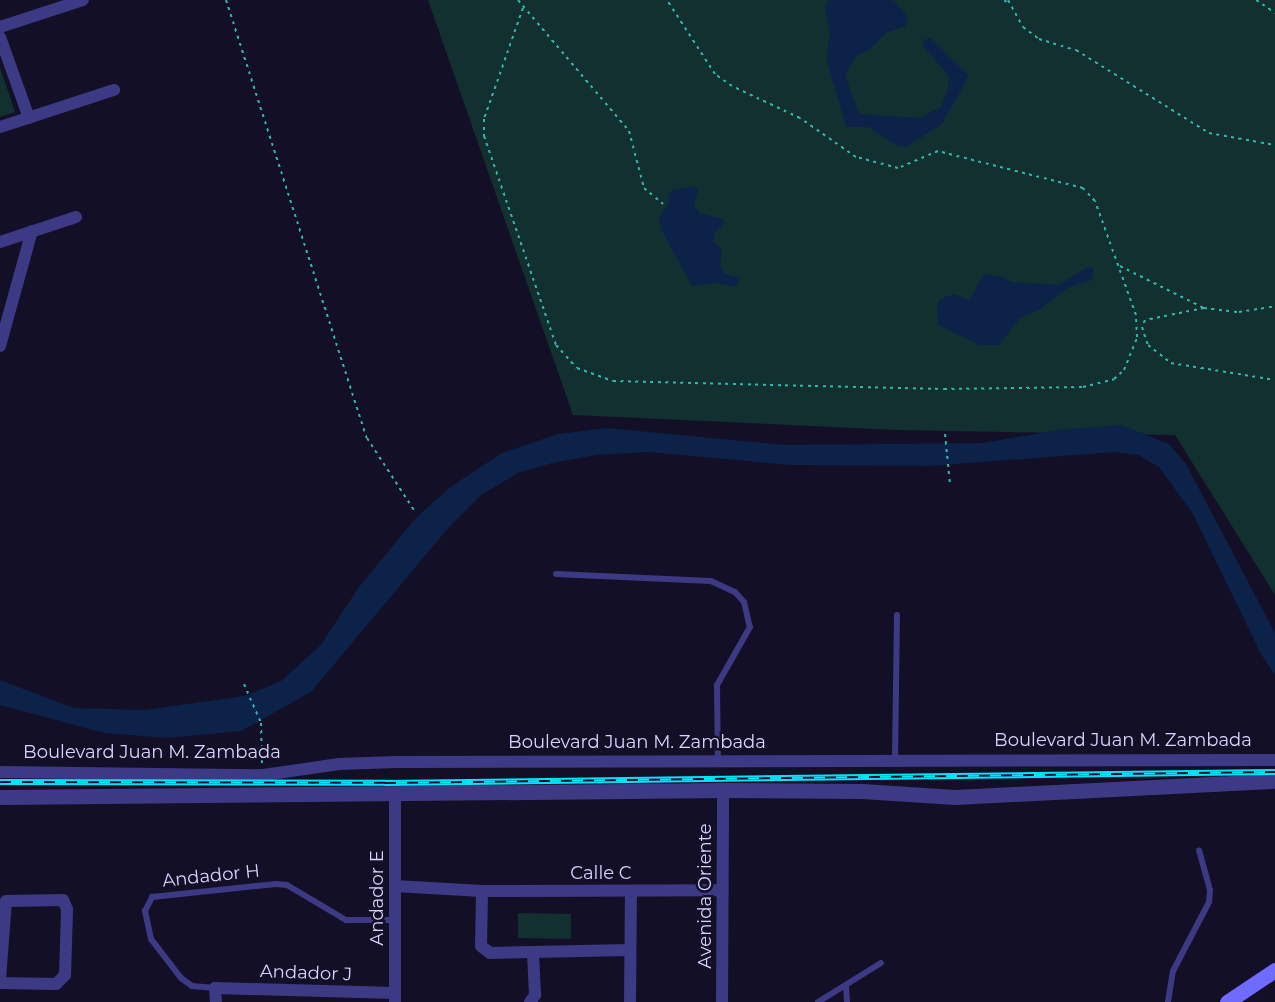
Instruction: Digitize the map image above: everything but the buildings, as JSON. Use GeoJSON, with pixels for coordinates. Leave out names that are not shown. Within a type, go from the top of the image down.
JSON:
{"type":"FeatureCollection","features":[{"type":"Feature","properties":{"kind":"main road"},"geometry":{"type":"LineString","coordinates":[[1227,1002],[1275,970]]}},
{"type":"Feature","properties":{"kind":"street"},"geometry":{"type":"LineString","coordinates":[[0,27],[83,0]]}},
{"type":"Feature","properties":{"kind":"street"},"geometry":{"type":"LineString","coordinates":[[0,37],[29,118]]}},
{"type":"Feature","properties":{"kind":"street"},"geometry":{"type":"LineString","coordinates":[[0,128],[114,90]]}},
{"type":"Feature","properties":{"kind":"street"},"geometry":{"type":"LineString","coordinates":[[0,242],[76,217]]}},
{"type":"Feature","properties":{"kind":"street"},"geometry":{"type":"LineString","coordinates":[[0,346],[32,231]]}},
{"type":"Feature","properties":{"kind":"street","name":"Boulevard Juan M. Zambada"},"geometry":{"type":"LineString","coordinates":[[0,772],[262,775],[339,764],[396,762],[718,763],[895,759],[1275,760]]}},
{"type":"Feature","properties":{"kind":"street"},"geometry":{"type":"LineString","coordinates":[[0,797],[394,795],[723,790],[862,791],[955,797],[1275,781]]}},
{"type":"Feature","properties":{"kind":"street","name":"Avenida Oriente"},"geometry":{"type":"LineString","coordinates":[[722,1002],[723,790]]}},
{"type":"Feature","properties":{"kind":"street","name":"Andador E"},"geometry":{"type":"LineString","coordinates":[[394,795],[395,998]]}},
{"type":"Feature","properties":{"kind":"street","name":"Calle C"},"geometry":{"type":"LineString","coordinates":[[395,886],[482,891],[721,890]]}},
{"type":"Feature","properties":{"kind":"street"},"geometry":{"type":"LineString","coordinates":[[482,891],[484,950],[499,955],[630,950]]}},
{"type":"Feature","properties":{"kind":"street"},"geometry":{"type":"LineString","coordinates":[[630,1002],[631,891]]}},
{"type":"Feature","properties":{"kind":"street"},"geometry":{"type":"LineString","coordinates":[[9,899],[63,900],[67,909],[65,975],[56,984],[0,981],[5,905],[9,899]]}},
{"type":"Feature","properties":{"kind":"street"},"geometry":{"type":"LineString","coordinates":[[530,1002],[535,995],[533,953]]}},
{"type":"Feature","properties":{"kind":"street"},"geometry":{"type":"LineString","coordinates":[[215,988],[216,1002]]}},
{"type":"Feature","properties":{"kind":"street","name":"Andador J"},"geometry":{"type":"LineString","coordinates":[[215,988],[395,998]]}},
{"type":"Feature","properties":{"kind":"lane"},"geometry":{"type":"LineString","coordinates":[[556,574],[711,581],[735,592],[744,602],[750,627],[717,685],[718,763]]}},
{"type":"Feature","properties":{"kind":"lane"},"geometry":{"type":"LineString","coordinates":[[895,759],[897,615]]}},
{"type":"Feature","properties":{"kind":"lane"},"geometry":{"type":"LineString","coordinates":[[1168,1002],[1173,970],[1209,902],[1210,890],[1199,850]]}},
{"type":"Feature","properties":{"kind":"lane","name":"Andador H"},"geometry":{"type":"LineString","coordinates":[[215,988],[192,986],[181,978],[151,939],[145,911],[152,897],[276,884],[287,885],[346,920],[394,920]]}},
{"type":"Feature","properties":{"kind":"lane"},"geometry":{"type":"LineString","coordinates":[[818,1002],[846,987],[881,963]]}},
{"type":"Feature","properties":{"kind":"lane"},"geometry":{"type":"LineString","coordinates":[[846,987],[847,1002]]}},
{"type":"Feature","properties":{"kind":"path"},"geometry":{"type":"LineString","coordinates":[[226,0],[367,438],[414,510]]}},
{"type":"Feature","properties":{"kind":"path"},"geometry":{"type":"LineString","coordinates":[[518,0],[629,131],[644,188],[663,204]]}},
{"type":"Feature","properties":{"kind":"path"},"geometry":{"type":"LineString","coordinates":[[524,8],[484,119],[484,136],[556,345],[577,368],[613,381],[933,389],[1083,387],[1119,376],[1131,357],[1137,326],[1120,266],[1095,201],[1076,184],[938,151],[898,168],[856,158],[800,118],[715,74],[667,0]]}},
{"type":"Feature","properties":{"kind":"path"},"geometry":{"type":"LineString","coordinates":[[1004,0],[1011,6]]}},
{"type":"Feature","properties":{"kind":"path"},"geometry":{"type":"LineString","coordinates":[[1008,0],[1023,27],[1039,39],[1076,50],[1209,133],[1275,145]]}},
{"type":"Feature","properties":{"kind":"path"},"geometry":{"type":"LineString","coordinates":[[1256,0],[1275,13]]}},
{"type":"Feature","properties":{"kind":"path"},"geometry":{"type":"LineString","coordinates":[[1120,266],[1204,308]]}},
{"type":"Feature","properties":{"kind":"path"},"geometry":{"type":"LineString","coordinates":[[1142,327],[1151,318],[1204,308],[1239,312],[1275,306]]}},
{"type":"Feature","properties":{"kind":"path"},"geometry":{"type":"LineString","coordinates":[[1137,326],[1142,327]]}},
{"type":"Feature","properties":{"kind":"path"},"geometry":{"type":"LineString","coordinates":[[1142,327],[1148,345],[1171,363],[1275,380]]}},
{"type":"Feature","properties":{"kind":"path"},"geometry":{"type":"LineString","coordinates":[[945,434],[950,484]]}},
{"type":"Feature","properties":{"kind":"path"},"geometry":{"type":"LineString","coordinates":[[244,684],[261,723],[262,775]]}},
{"type":"Feature","properties":{"kind":"green space"},"geometry":{"type":"Polygon","coordinates":[[[428,0],[1275,0],[1275,595],[1175,435],[897,430],[573,415],[428,0]]]}},
{"type":"Feature","properties":{"kind":"green space"},"geometry":{"type":"Polygon","coordinates":[[[0,67],[15,112],[0,117],[0,67]]]}},
{"type":"Feature","properties":{"kind":"green space"},"geometry":{"type":"Polygon","coordinates":[[[518,913],[571,914],[571,939],[518,938],[518,913]]]}},
{"type":"Feature","properties":{"kind":"water"},"geometry":{"type":"Polygon","coordinates":[[[829,0],[893,0],[908,16],[906,26],[887,32],[869,50],[857,55],[845,75],[859,114],[920,118],[941,107],[948,89],[949,76],[922,45],[923,40],[931,38],[969,76],[942,124],[906,147],[895,145],[868,127],[846,127],[826,58],[830,35],[825,7],[829,0]]]}},
{"type":"Feature","properties":{"kind":"water"},"geometry":{"type":"Polygon","coordinates":[[[694,186],[698,190],[694,204],[699,213],[723,219],[724,224],[714,234],[714,242],[722,250],[720,265],[725,274],[740,278],[736,287],[717,283],[692,286],[662,231],[659,217],[668,205],[670,191],[694,186]]]}},
{"type":"Feature","properties":{"kind":"water"},"geometry":{"type":"Polygon","coordinates":[[[1088,267],[1094,268],[1092,280],[1069,287],[1039,310],[1020,318],[999,345],[980,345],[938,325],[937,306],[940,299],[954,294],[969,300],[984,274],[1004,277],[1011,282],[1058,285],[1088,267]]]}},
{"type":"Feature","properties":{"kind":"water"},"geometry":{"type":"Polygon","coordinates":[[[1122,425],[1169,444],[1186,464],[1275,633],[1275,675],[1261,654],[1193,514],[1159,467],[1138,455],[1115,452],[929,466],[790,465],[648,452],[596,455],[552,463],[518,473],[481,495],[449,527],[311,692],[241,731],[167,738],[105,733],[0,705],[0,680],[74,708],[144,710],[245,696],[281,681],[320,646],[359,587],[414,520],[449,488],[502,453],[558,434],[607,428],[785,445],[983,443],[1057,430],[1122,425]]]}},
{"type":"Feature","properties":{"kind":"railway"},"geometry":{"type":"LineString","coordinates":[[0,782],[385,783],[1275,772]]}}]}
